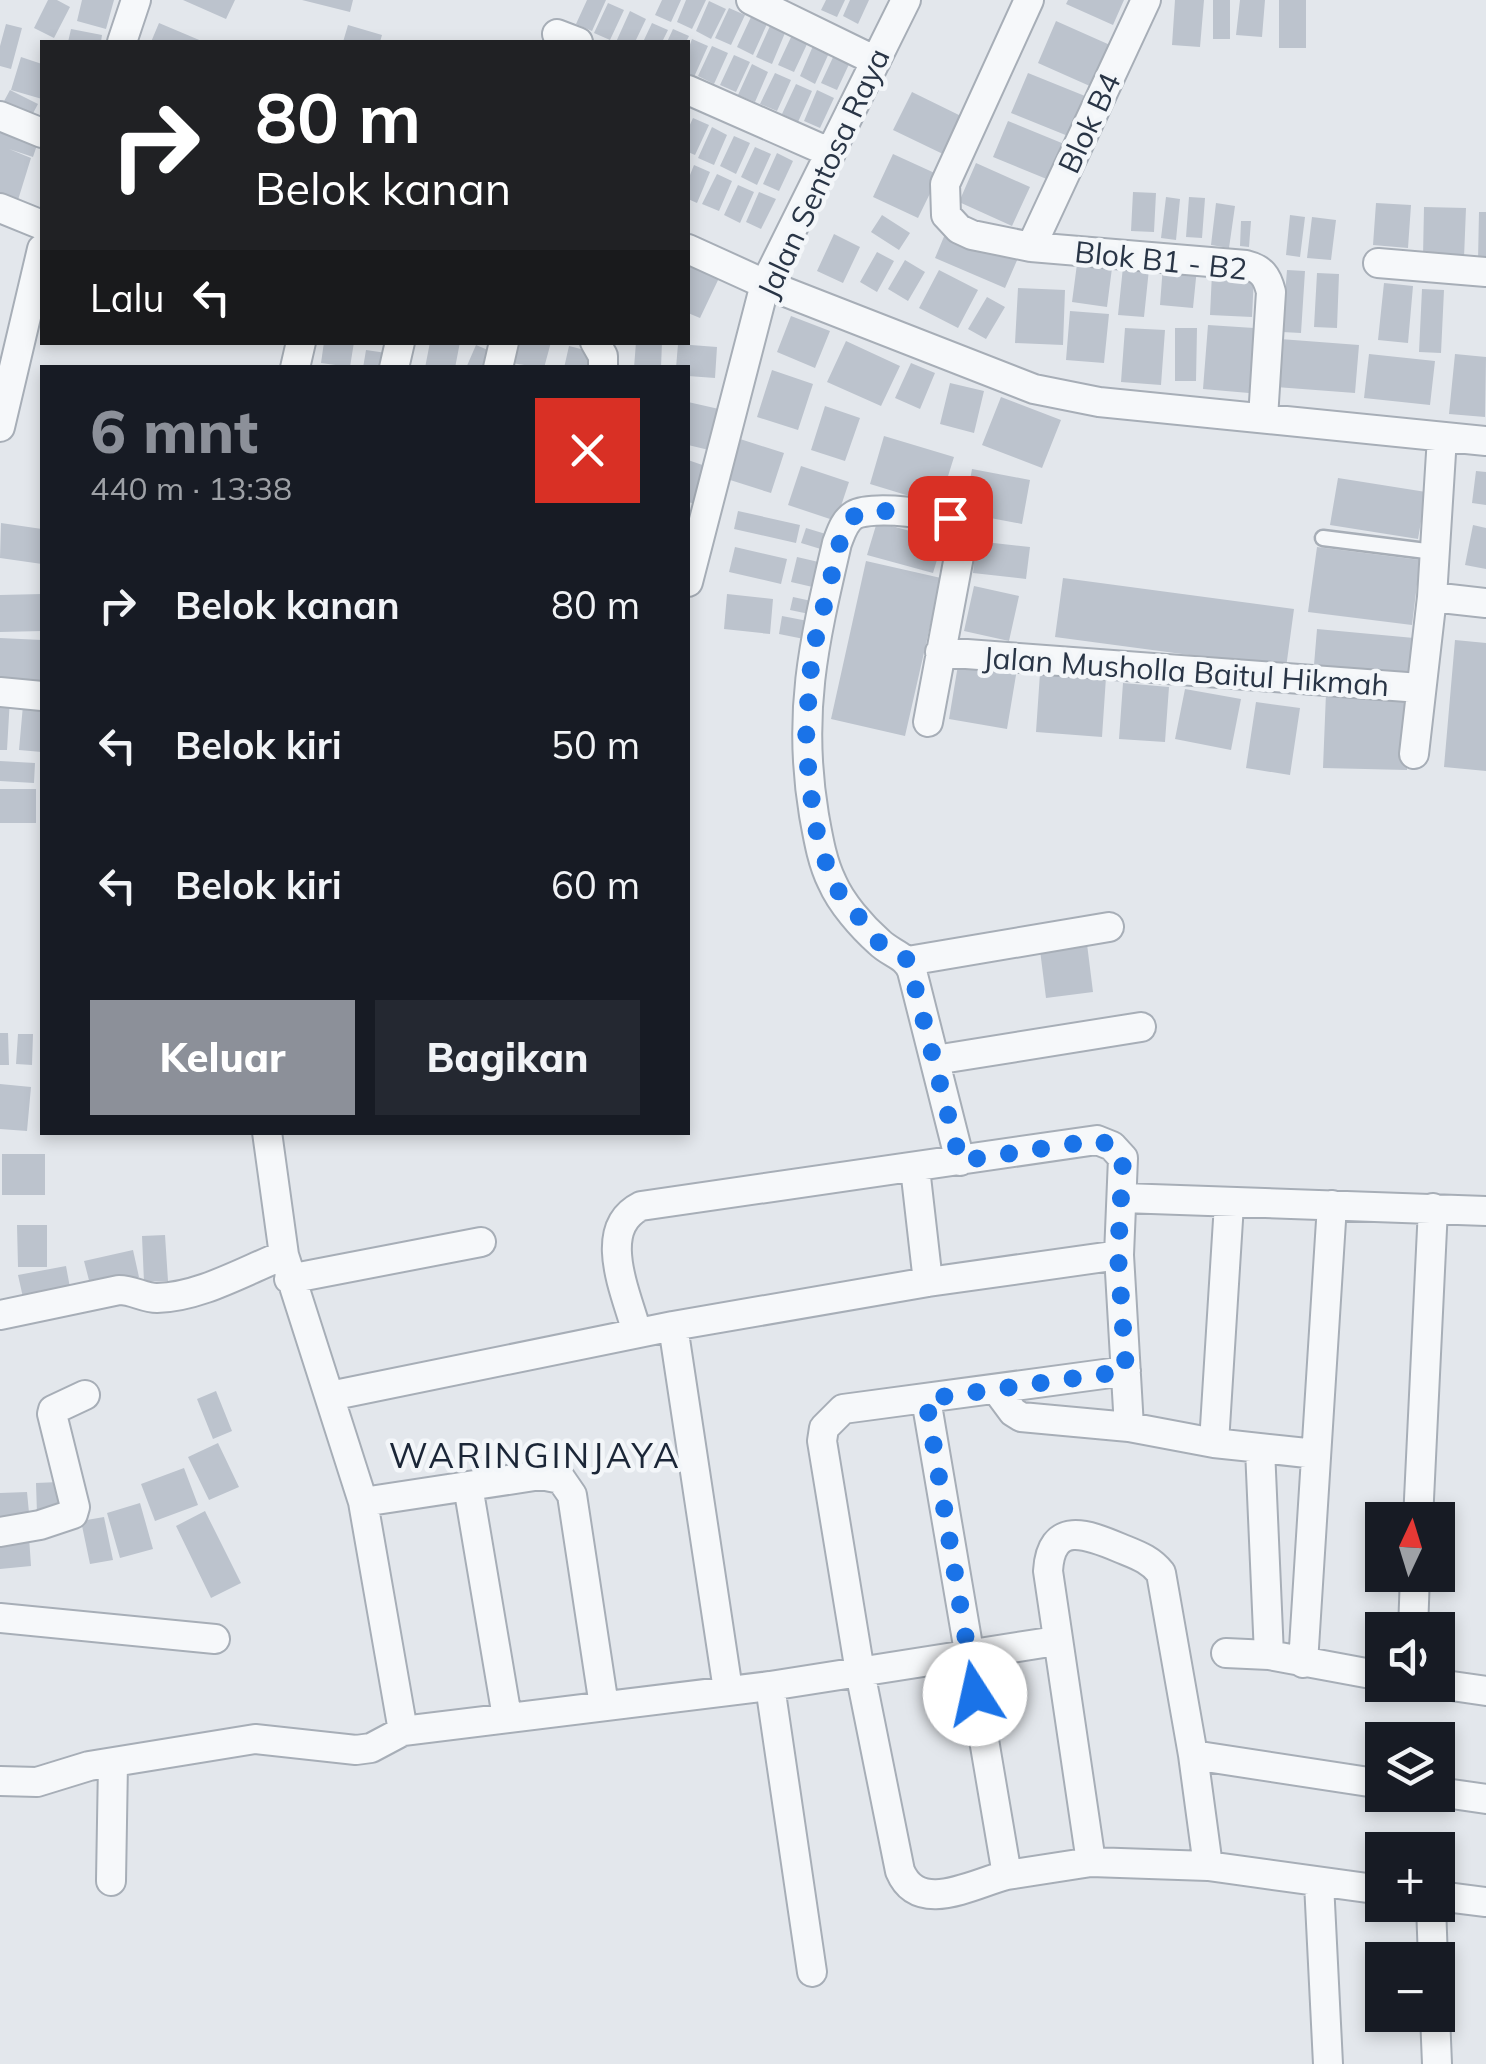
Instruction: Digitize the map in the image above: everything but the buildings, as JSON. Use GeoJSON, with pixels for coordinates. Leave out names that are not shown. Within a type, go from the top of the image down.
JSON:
{"type":"FeatureCollection","features":[{"type":"Feature","properties":{"kind":"street"},"geometry":{"type":"LineString","coordinates":[[123,40],[136,0]]}},
{"type":"Feature","properties":{"kind":"street"},"geometry":{"type":"LineString","coordinates":[[751,0],[876,61]]}},
{"type":"Feature","properties":{"kind":"street","name":"Jalan Sentosa Raya"},"geometry":{"type":"LineString","coordinates":[[690,574],[765,284],[906,0]]}},
{"type":"Feature","properties":{"kind":"street"},"geometry":{"type":"LineString","coordinates":[[1030,0],[945,184],[943,196],[946,215],[959,229],[983,239],[1031,247]]}},
{"type":"Feature","properties":{"kind":"street","name":"Blok B4"},"geometry":{"type":"LineString","coordinates":[[1031,247],[1146,0]]}},
{"type":"Feature","properties":{"kind":"street"},"geometry":{"type":"LineString","coordinates":[[690,91],[832,152]]}},
{"type":"Feature","properties":{"kind":"street"},"geometry":{"type":"LineString","coordinates":[[0,116],[40,132]]}},
{"type":"Feature","properties":{"kind":"street"},"geometry":{"type":"LineString","coordinates":[[0,208],[40,223]]}},
{"type":"Feature","properties":{"kind":"street","name":"Blok B1 - B2"},"geometry":{"type":"LineString","coordinates":[[1031,247],[1259,268],[1268,279],[1270,292],[1262,418]]}},
{"type":"Feature","properties":{"kind":"street"},"geometry":{"type":"LineString","coordinates":[[690,250],[765,284],[1034,389],[1100,402],[1486,442]]}},
{"type":"Feature","properties":{"kind":"street"},"geometry":{"type":"LineString","coordinates":[[0,426],[40,257]]}},
{"type":"Feature","properties":{"kind":"street"},"geometry":{"type":"LineString","coordinates":[[1378,263],[1486,272]]}},
{"type":"Feature","properties":{"kind":"street","name":"Jalan Musholla Baitul Hikmah"},"geometry":{"type":"LineString","coordinates":[[940,652],[1420,688],[1432,597],[1442,437]]}},
{"type":"Feature","properties":{"kind":"street","name":"Jalan Musholla Baitul Hikmah"},"geometry":{"type":"LineString","coordinates":[[908,960],[881,945],[832,883],[817,833],[809,783],[806,730],[812,654],[837,543],[854,515],[938,514],[958,525],[960,551],[928,722]]}},
{"type":"Feature","properties":{"kind":"street"},"geometry":{"type":"LineString","coordinates":[[1432,597],[1486,603]]}},
{"type":"Feature","properties":{"kind":"street"},"geometry":{"type":"LineString","coordinates":[[1414,754],[1420,688]]}},
{"type":"Feature","properties":{"kind":"street"},"geometry":{"type":"LineString","coordinates":[[0,692],[40,696]]}},
{"type":"Feature","properties":{"kind":"street"},"geometry":{"type":"LineString","coordinates":[[960,1161],[908,960],[1108,927]]}},
{"type":"Feature","properties":{"kind":"street"},"geometry":{"type":"LineString","coordinates":[[935,1060],[1141,1027]]}},
{"type":"Feature","properties":{"kind":"street"},"geometry":{"type":"LineString","coordinates":[[267,1135],[286,1267],[363,1502],[403,1731]]}},
{"type":"Feature","properties":{"kind":"street"},"geometry":{"type":"LineString","coordinates":[[637,1333],[615,1245],[620,1222],[628,1212],[641,1206],[1098,1140],[1112,1146],[1123,1158],[1118,1255],[1129,1428]]}},
{"type":"Feature","properties":{"kind":"street"},"geometry":{"type":"LineString","coordinates":[[915,1168],[928,1282]]}},
{"type":"Feature","properties":{"kind":"street"},"geometry":{"type":"LineString","coordinates":[[1122,1198],[1486,1210]]}},
{"type":"Feature","properties":{"kind":"street"},"geometry":{"type":"LineString","coordinates":[[1214,1443],[1229,1204]]}},
{"type":"Feature","properties":{"kind":"street"},"geometry":{"type":"LineString","coordinates":[[1303,1663],[1332,1206]]}},
{"type":"Feature","properties":{"kind":"street"},"geometry":{"type":"LineString","coordinates":[[1419,1502],[1433,1208]]}},
{"type":"Feature","properties":{"kind":"street"},"geometry":{"type":"LineString","coordinates":[[0,1316],[119,1290],[132,1290],[152,1298],[167,1297],[286,1267],[480,1242]]}},
{"type":"Feature","properties":{"kind":"street"},"geometry":{"type":"LineString","coordinates":[[330,1396],[673,1326],[928,1282],[1118,1255]]}},
{"type":"Feature","properties":{"kind":"street"},"geometry":{"type":"LineString","coordinates":[[673,1326],[728,1690]]}},
{"type":"Feature","properties":{"kind":"street"},"geometry":{"type":"LineString","coordinates":[[1126,1371],[843,1409],[824,1428],[822,1442],[860,1672],[904,1880],[918,1892],[932,1895],[1007,1876],[1092,1862],[1208,1866],[1365,1888]]}},
{"type":"Feature","properties":{"kind":"street"},"geometry":{"type":"LineString","coordinates":[[996,1388],[1021,1417],[1316,1454]]}},
{"type":"Feature","properties":{"kind":"street"},"geometry":{"type":"LineString","coordinates":[[0,1532],[74,1514],[52,1414],[85,1395]]}},
{"type":"Feature","properties":{"kind":"street"},"geometry":{"type":"LineString","coordinates":[[926,1399],[1007,1876]]}},
{"type":"Feature","properties":{"kind":"street"},"geometry":{"type":"LineString","coordinates":[[1260,1449],[1270,1656]]}},
{"type":"Feature","properties":{"kind":"street"},"geometry":{"type":"LineString","coordinates":[[363,1502],[541,1475],[561,1479],[568,1486],[604,1706]]}},
{"type":"Feature","properties":{"kind":"street"},"geometry":{"type":"LineString","coordinates":[[468,1486],[507,1717]]}},
{"type":"Feature","properties":{"kind":"street"},"geometry":{"type":"LineString","coordinates":[[1092,1862],[1048,1570],[1055,1542],[1068,1535],[1084,1534],[1152,1561],[1161,1574],[1208,1866]]}},
{"type":"Feature","properties":{"kind":"street"},"geometry":{"type":"LineString","coordinates":[[0,1618],[215,1640]]}},
{"type":"Feature","properties":{"kind":"street"},"geometry":{"type":"LineString","coordinates":[[0,1782],[37,1782],[89,1766],[256,1738],[356,1750],[371,1748],[403,1731],[770,1686],[1056,1641]]}},
{"type":"Feature","properties":{"kind":"street"},"geometry":{"type":"LineString","coordinates":[[1226,1653],[1270,1656],[1365,1673]]}},
{"type":"Feature","properties":{"kind":"street"},"geometry":{"type":"LineString","coordinates":[[770,1686],[812,1972]]}},
{"type":"Feature","properties":{"kind":"street"},"geometry":{"type":"LineString","coordinates":[[1455,1686],[1486,1691]]}},
{"type":"Feature","properties":{"kind":"street"},"geometry":{"type":"LineString","coordinates":[[1193,1755],[1365,1781]]}},
{"type":"Feature","properties":{"kind":"street"},"geometry":{"type":"LineString","coordinates":[[112,1881],[113,1763]]}},
{"type":"Feature","properties":{"kind":"street"},"geometry":{"type":"LineString","coordinates":[[1455,1795],[1486,1800]]}},
{"type":"Feature","properties":{"kind":"street"},"geometry":{"type":"LineString","coordinates":[[1319,1883],[1328,2064]]}},
{"type":"Feature","properties":{"kind":"street"},"geometry":{"type":"LineString","coordinates":[[1455,1898],[1486,1902]]}},
{"type":"Feature","properties":{"kind":"street"},"geometry":{"type":"LineString","coordinates":[[1436,2032],[1437,2064]]}},
{"type":"Feature","properties":{"kind":"lane"},"geometry":{"type":"LineString","coordinates":[[1323,538],[1434,552]]}},
{"type":"Feature","properties":{"kind":"district","name":"WARINGINJAYA"},"geometry":{"type":"Point","coordinates":[535,1455]}},
{"type":"Feature","properties":{"kind":"route"},"geometry":{"type":"LineString","coordinates":[[950,518],[938,514],[867,512],[854,515],[844,526],[812,654],[808,696],[809,783],[817,833],[832,883],[881,945],[908,960],[960,1161],[1098,1140],[1112,1146],[1123,1158],[1118,1255],[1126,1371],[926,1399],[975,1694]]}}]}
